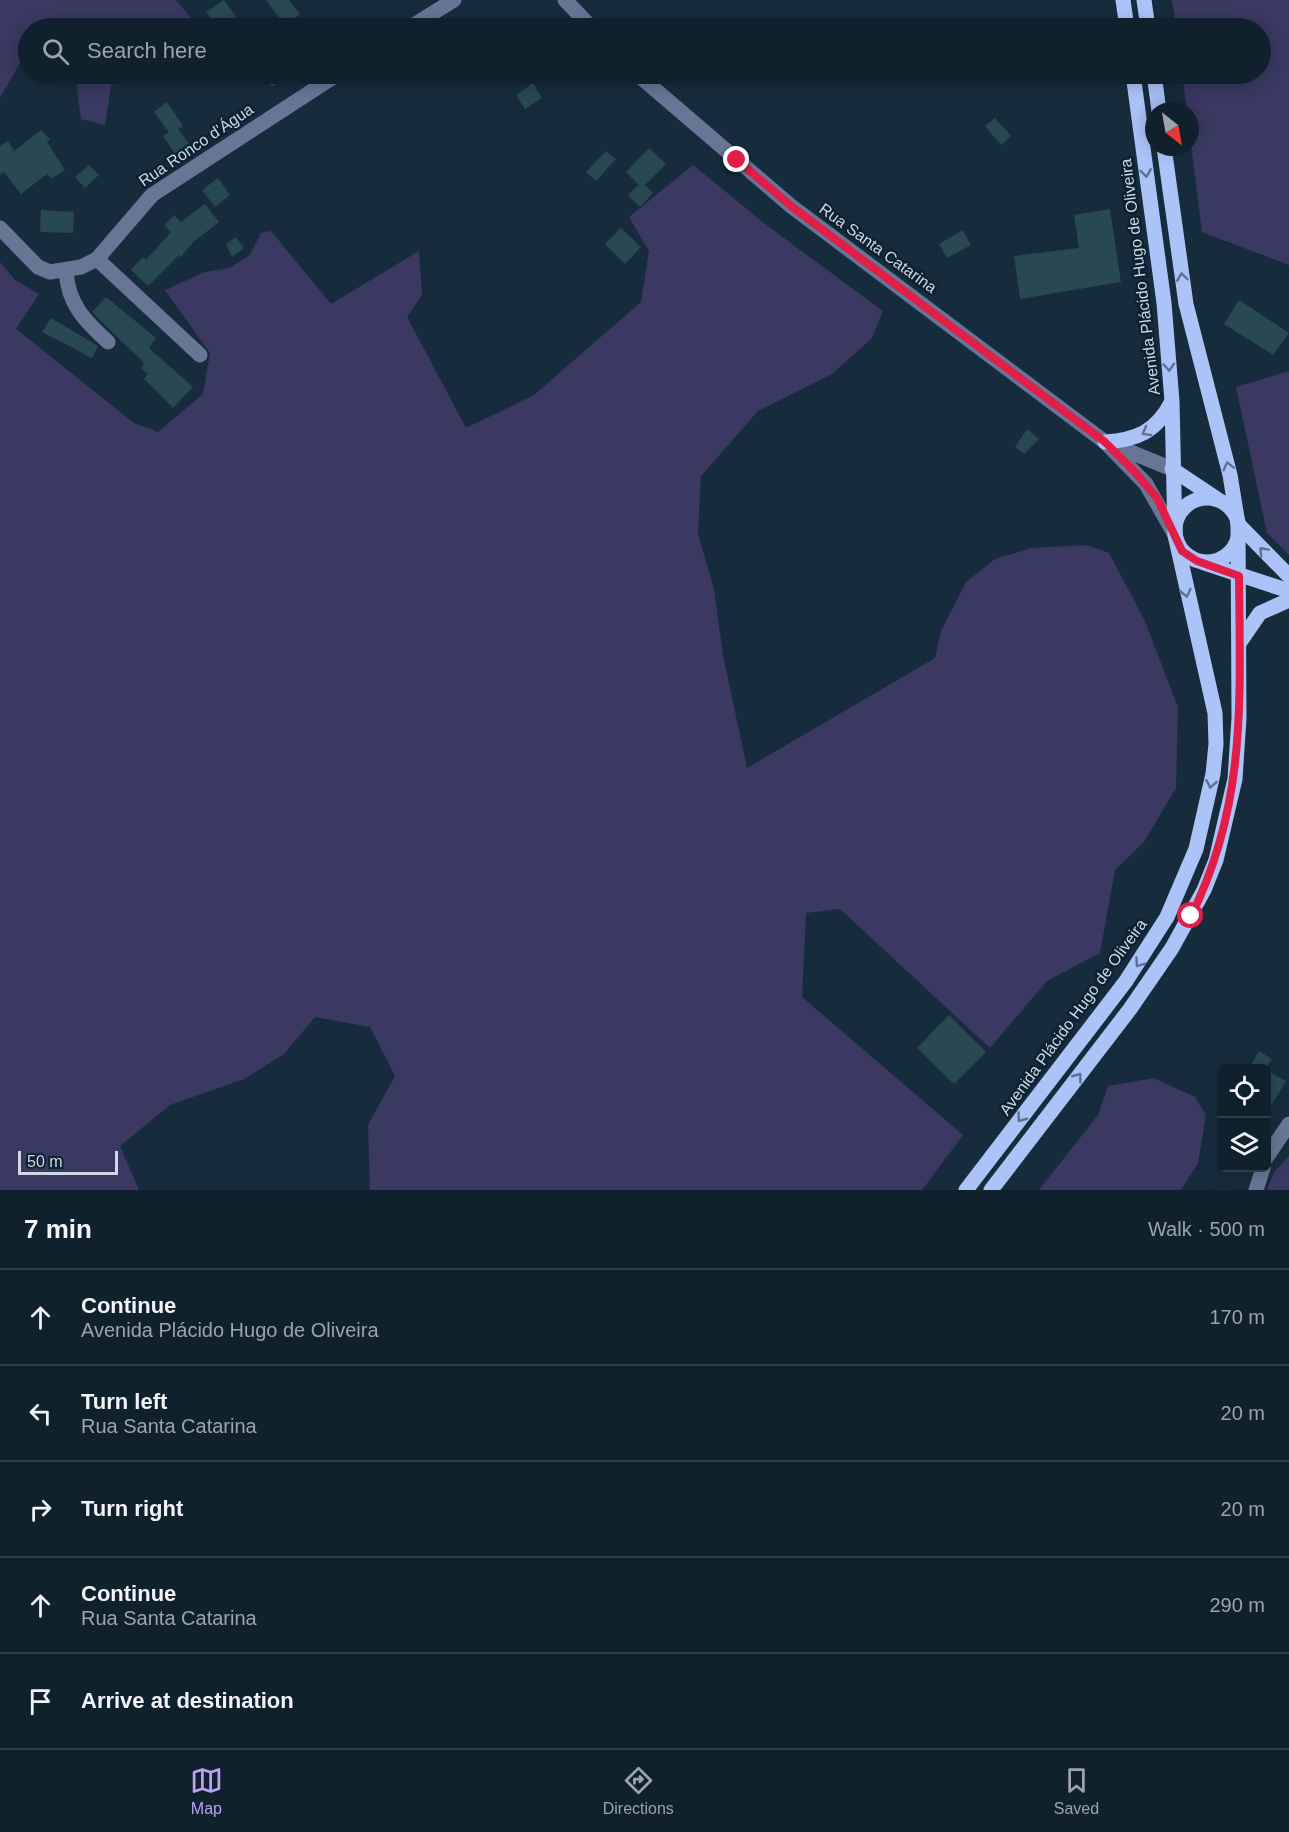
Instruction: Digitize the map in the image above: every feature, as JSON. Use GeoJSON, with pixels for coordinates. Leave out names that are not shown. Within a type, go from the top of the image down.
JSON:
{"type":"FeatureCollection","features":[{"type":"Feature","properties":{"kind":"main road"},"geometry":{"type":"LineString","coordinates":[[1123,0],[1125,18]]}},
{"type":"Feature","properties":{"kind":"main road"},"geometry":{"type":"LineString","coordinates":[[1144,0],[1147,18]]}},
{"type":"Feature","properties":{"kind":"main road","name":"Avenida Plácido Hugo de Oliveira"},"geometry":{"type":"LineString","coordinates":[[966,1190],[1148,950],[1172,908],[1196,849],[1213,774],[1216,744],[1215,714],[1175,535],[1172,401],[1164,303],[1134,84]]}},
{"type":"Feature","properties":{"kind":"main road"},"geometry":{"type":"LineString","coordinates":[[1155,84],[1158,102]]}},
{"type":"Feature","properties":{"kind":"main road"},"geometry":{"type":"LineString","coordinates":[[992,1190],[1154,976],[1204,890],[1216,860],[1235,779],[1240,642],[1238,524],[1230,475],[1186,304],[1165,156]]}},
{"type":"Feature","properties":{"kind":"main road"},"geometry":{"type":"LineString","coordinates":[[1105,442],[1136,438],[1154,428],[1172,401]]}},
{"type":"Feature","properties":{"kind":"main road","name":"Rua Santa Catarina"},"geometry":{"type":"LineString","coordinates":[[1172,469],[1220,501]]}},
{"type":"Feature","properties":{"kind":"main road"},"geometry":{"type":"LineString","coordinates":[[1289,576],[1238,524],[1234,514],[1220,501],[1210,499],[1191,502],[1178,516],[1175,535],[1182,551],[1197,561],[1289,591]]}},
{"type":"Feature","properties":{"kind":"main road"},"geometry":{"type":"LineString","coordinates":[[1197,561],[1206,562],[1225,556],[1236,542],[1238,524]]}},
{"type":"Feature","properties":{"kind":"main road"},"geometry":{"type":"LineString","coordinates":[[1240,642],[1260,613],[1289,600]]}},
{"type":"Feature","properties":{"kind":"street"},"geometry":{"type":"LineString","coordinates":[[425,18],[454,0]]}},
{"type":"Feature","properties":{"kind":"street"},"geometry":{"type":"LineString","coordinates":[[565,0],[582,18]]}},
{"type":"Feature","properties":{"kind":"street","name":"Rua Ronco d’Água"},"geometry":{"type":"LineString","coordinates":[[66,271],[97,259],[152,195],[323,84]]}},
{"type":"Feature","properties":{"kind":"street","name":"Rua Santa Catarina"},"geometry":{"type":"LineString","coordinates":[[649,84],[791,206],[1105,442],[1146,484],[1175,535]]}},
{"type":"Feature","properties":{"kind":"street"},"geometry":{"type":"LineString","coordinates":[[0,228],[38,267],[50,272],[66,271],[67,289],[74,306],[82,319],[108,342]]}},
{"type":"Feature","properties":{"kind":"street"},"geometry":{"type":"LineString","coordinates":[[97,259],[200,356]]}},
{"type":"Feature","properties":{"kind":"street","name":"Rua Santa Catarina"},"geometry":{"type":"LineString","coordinates":[[1105,442],[1172,469]]}},
{"type":"Feature","properties":{"kind":"street"},"geometry":{"type":"LineString","coordinates":[[1271,1151],[1289,1124]]}},
{"type":"Feature","properties":{"kind":"street"},"geometry":{"type":"LineString","coordinates":[[1256,1190],[1261,1172]]}},
{"type":"Feature","properties":{"kind":"shaded area"},"geometry":{"type":"Polygon","coordinates":[[[0,0],[176,0],[191,18],[18,18],[18,66],[0,98],[0,0]]]}},
{"type":"Feature","properties":{"kind":"shaded area"},"geometry":{"type":"Polygon","coordinates":[[[1172,0],[1289,0],[1289,265],[1202,232],[1192,156],[1199,156],[1199,102],[1186,102],[1183,84],[1271,84],[1271,18],[1175,18],[1172,0]]]}},
{"type":"Feature","properties":{"kind":"shaded area"},"geometry":{"type":"Polygon","coordinates":[[[76,84],[114,84],[111,86],[105,125],[81,119],[76,84]]]}},
{"type":"Feature","properties":{"kind":"shaded area"},"geometry":{"type":"Polygon","coordinates":[[[693,165],[769,227],[883,311],[872,338],[832,374],[758,411],[701,476],[698,534],[714,589],[723,655],[747,768],[935,658],[941,631],[966,582],[995,559],[1031,548],[1087,545],[1109,553],[1144,619],[1178,707],[1176,788],[1144,842],[1115,870],[1100,953],[1047,981],[990,1048],[840,909],[806,913],[802,997],[963,1135],[922,1190],[370,1190],[368,1125],[395,1076],[370,1027],[315,1017],[284,1054],[244,1079],[170,1105],[120,1146],[139,1190],[0,1190],[0,262],[15,280],[39,294],[16,329],[134,423],[158,432],[203,394],[210,353],[165,290],[205,272],[230,268],[250,255],[261,233],[271,231],[331,304],[419,251],[422,295],[407,317],[466,428],[534,395],[641,302],[649,251],[629,217],[693,165]]]}},
{"type":"Feature","properties":{"kind":"shaded area"},"geometry":{"type":"Polygon","coordinates":[[[1289,371],[1289,555],[1267,533],[1236,387],[1289,371]]]}},
{"type":"Feature","properties":{"kind":"shaded area"},"geometry":{"type":"Polygon","coordinates":[[[1154,1078],[1195,1097],[1206,1115],[1198,1163],[1181,1190],[1039,1190],[1098,1115],[1108,1086],[1154,1078]]]}},
{"type":"Feature","properties":{"kind":"shaded area"},"geometry":{"type":"Polygon","coordinates":[[[1289,1156],[1289,1190],[1267,1190],[1274,1172],[1289,1156]]]}},
{"type":"Feature","properties":{"kind":"building"},"geometry":{"type":"Polygon","coordinates":[[[224,0],[237,18],[211,18],[206,12],[224,0]]]}},
{"type":"Feature","properties":{"kind":"building"},"geometry":{"type":"Polygon","coordinates":[[[266,0],[289,0],[300,14],[295,18],[280,18],[266,0]]]}},
{"type":"Feature","properties":{"kind":"building"},"geometry":{"type":"Polygon","coordinates":[[[534,84],[542,98],[525,109],[516,95],[534,84]]]}},
{"type":"Feature","properties":{"kind":"building"},"geometry":{"type":"Polygon","coordinates":[[[167,102],[183,126],[178,129],[190,145],[176,155],[163,136],[169,132],[154,112],[167,102]]]}},
{"type":"Feature","properties":{"kind":"building"},"geometry":{"type":"Polygon","coordinates":[[[995,118],[1011,136],[1001,145],[985,126],[995,118]]]}},
{"type":"Feature","properties":{"kind":"building"},"geometry":{"type":"Polygon","coordinates":[[[41,130],[50,139],[47,142],[65,170],[51,179],[48,174],[21,194],[4,172],[0,174],[0,146],[8,141],[14,151],[41,130]]]}},
{"type":"Feature","properties":{"kind":"building"},"geometry":{"type":"Polygon","coordinates":[[[649,148],[666,164],[645,185],[653,193],[640,207],[628,195],[639,185],[626,172],[649,148]]]}},
{"type":"Feature","properties":{"kind":"building"},"geometry":{"type":"Polygon","coordinates":[[[606,151],[616,159],[596,181],[586,172],[606,151]]]}},
{"type":"Feature","properties":{"kind":"building"},"geometry":{"type":"Polygon","coordinates":[[[89,165],[99,175],[85,188],[75,177],[89,165]]]}},
{"type":"Feature","properties":{"kind":"building"},"geometry":{"type":"Polygon","coordinates":[[[218,178],[230,195],[215,207],[202,190],[218,178]]]}},
{"type":"Feature","properties":{"kind":"building"},"geometry":{"type":"Polygon","coordinates":[[[205,204],[219,222],[193,242],[181,257],[179,255],[148,286],[131,270],[143,257],[146,260],[171,232],[164,225],[174,215],[181,222],[205,204]]]}},
{"type":"Feature","properties":{"kind":"building"},"geometry":{"type":"Polygon","coordinates":[[[1110,209],[1121,282],[1020,299],[1014,256],[1079,248],[1074,215],[1110,209]]]}},
{"type":"Feature","properties":{"kind":"building"},"geometry":{"type":"Polygon","coordinates":[[[41,210],[74,212],[73,233],[40,232],[41,210]]]}},
{"type":"Feature","properties":{"kind":"building"},"geometry":{"type":"Polygon","coordinates":[[[621,228],[641,247],[625,264],[605,244],[621,228]]]}},
{"type":"Feature","properties":{"kind":"building"},"geometry":{"type":"Polygon","coordinates":[[[963,230],[971,245],[947,258],[939,244],[963,230]]]}},
{"type":"Feature","properties":{"kind":"building"},"geometry":{"type":"Polygon","coordinates":[[[236,237],[244,248],[232,257],[226,244],[236,237]]]}},
{"type":"Feature","properties":{"kind":"building"},"geometry":{"type":"Polygon","coordinates":[[[106,297],[156,338],[149,348],[193,387],[173,408],[144,379],[148,374],[141,368],[144,363],[92,312],[106,297]]]}},
{"type":"Feature","properties":{"kind":"building"},"geometry":{"type":"Polygon","coordinates":[[[1239,300],[1289,333],[1273,355],[1224,324],[1239,300]]]}},
{"type":"Feature","properties":{"kind":"building"},"geometry":{"type":"Polygon","coordinates":[[[51,318],[98,346],[92,358],[42,332],[51,318]]]}},
{"type":"Feature","properties":{"kind":"building"},"geometry":{"type":"Polygon","coordinates":[[[1027,429],[1039,439],[1024,454],[1015,447],[1027,429]]]}},
{"type":"Feature","properties":{"kind":"building"},"geometry":{"type":"Polygon","coordinates":[[[949,1015],[986,1052],[954,1084],[917,1048],[949,1015]]]}},
{"type":"Feature","properties":{"kind":"building"},"geometry":{"type":"Polygon","coordinates":[[[1259,1051],[1272,1059],[1269,1064],[1251,1064],[1259,1051]]]}},
{"type":"Feature","properties":{"kind":"building"},"geometry":{"type":"Polygon","coordinates":[[[1271,1073],[1286,1081],[1271,1106],[1271,1073]]]}},
{"type":"Feature","properties":{"kind":"route"},"geometry":{"type":"LineString","coordinates":[[737,160],[791,206],[965,334],[1105,442],[1157,498],[1182,551],[1197,561],[1239,576],[1239,718],[1235,779],[1228,818],[1216,860],[1191,916]]}}]}
